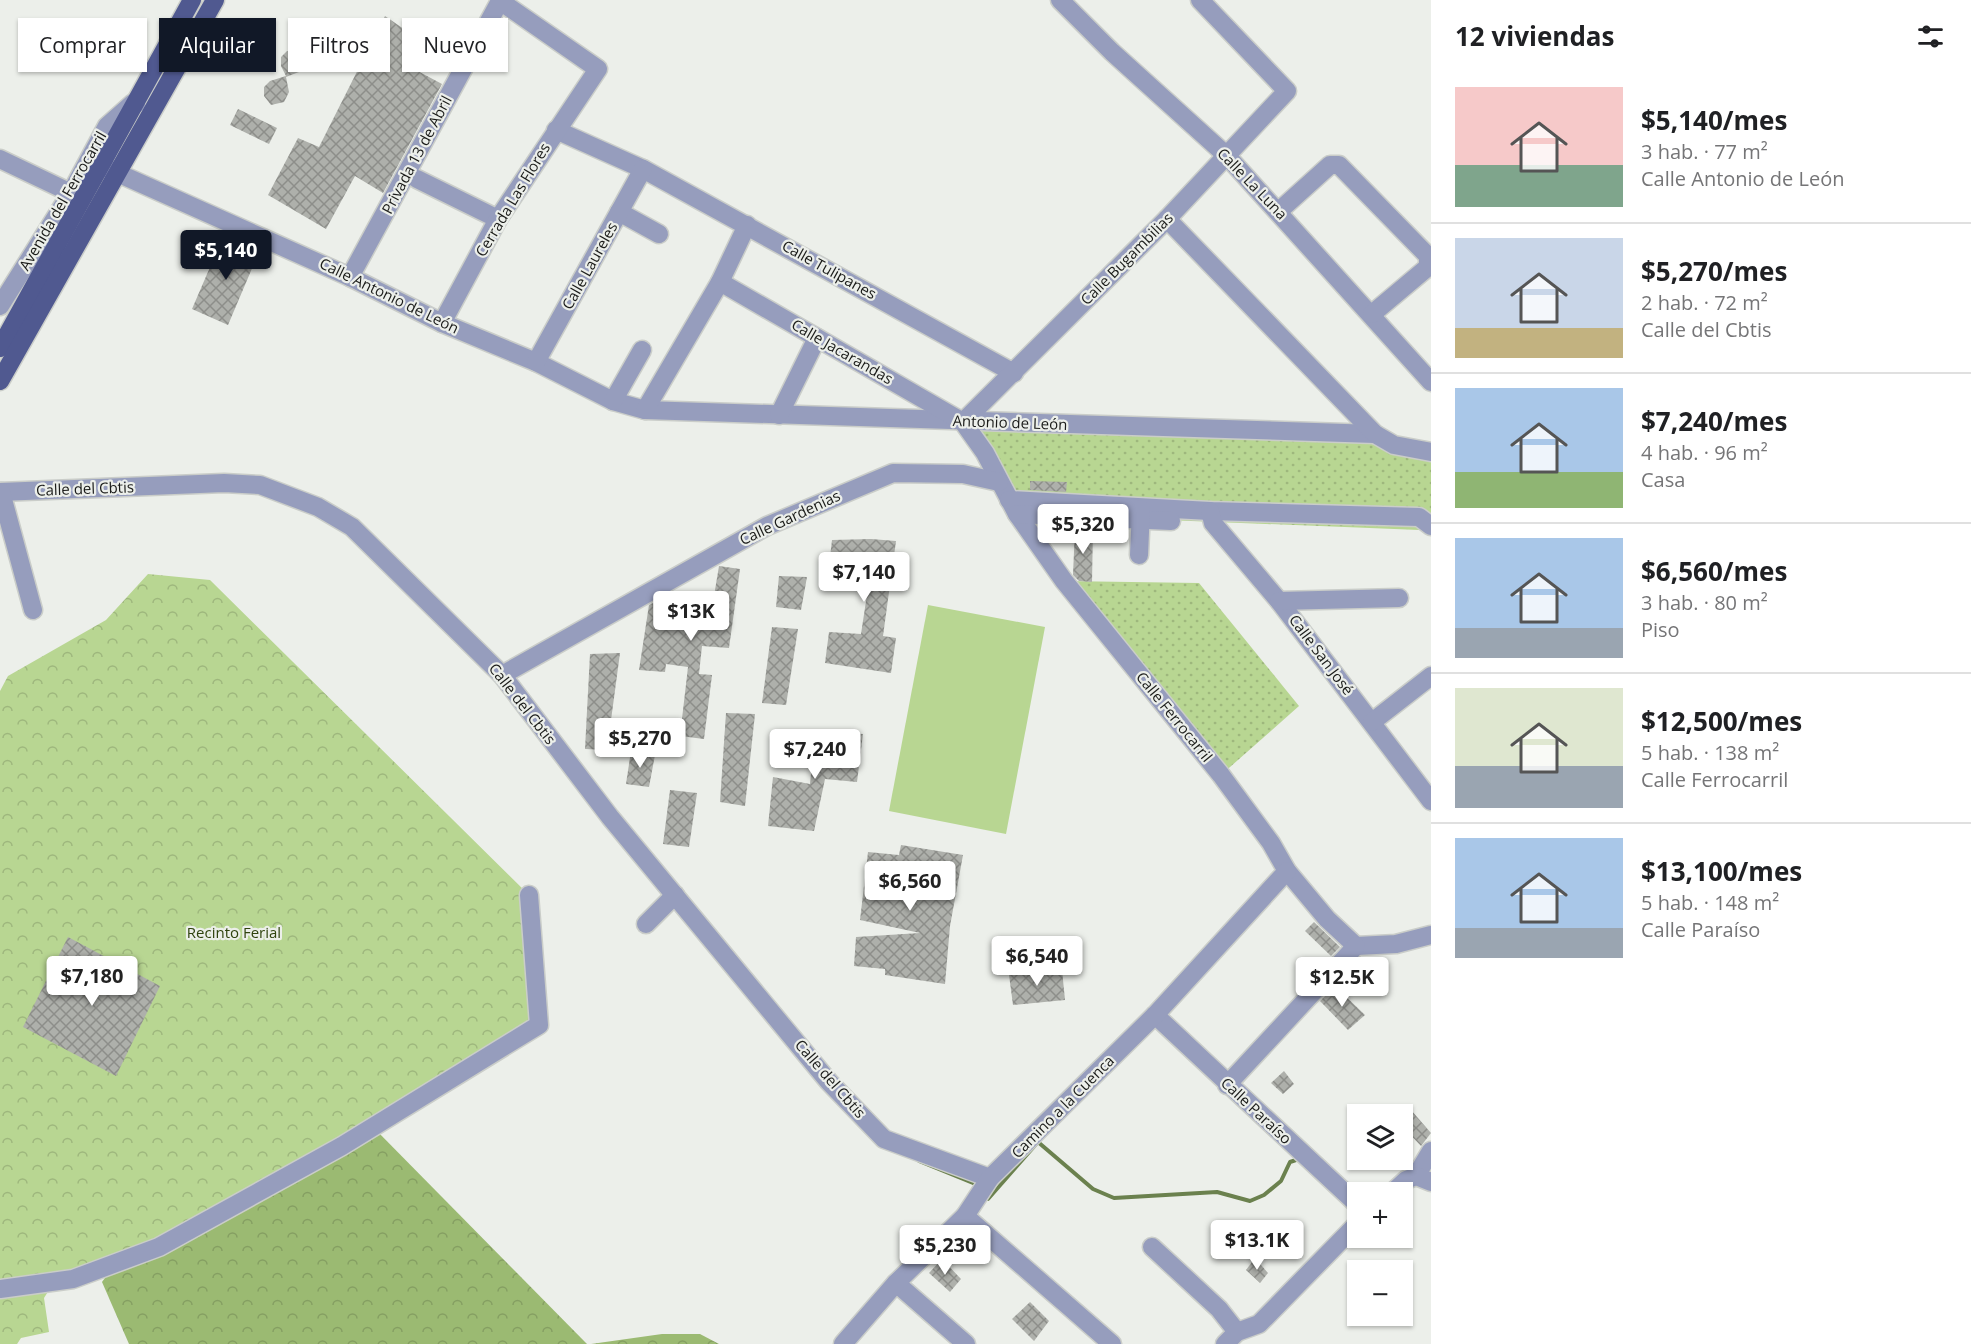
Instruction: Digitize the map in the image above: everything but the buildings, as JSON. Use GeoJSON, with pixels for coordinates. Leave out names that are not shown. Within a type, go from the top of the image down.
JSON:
{"type":"FeatureCollection","features":[{"type":"Feature","properties":{"kind":"main road"},"geometry":{"type":"LineString","coordinates":[[0,381],[76,228],[100,165],[192,0]]}},
{"type":"Feature","properties":{"kind":"main road"},"geometry":{"type":"LineString","coordinates":[[0,348],[76,228],[117,174],[215,0]]}},
{"type":"Feature","properties":{"kind":"street","name":"Calle La Luna"},"geometry":{"type":"LineString","coordinates":[[1060,0],[1112,52],[1227,156],[1431,382]]}},
{"type":"Feature","properties":{"kind":"street","name":"Calle Bugambilias"},"geometry":{"type":"LineString","coordinates":[[963,422],[1167,219],[1287,91],[1200,0]]}},
{"type":"Feature","properties":{"kind":"street"},"geometry":{"type":"LineString","coordinates":[[500,1],[598,69],[556,130]]}},
{"type":"Feature","properties":{"kind":"street","name":"Privada 13 de Abril"},"geometry":{"type":"LineString","coordinates":[[350,277],[500,1]]}},
{"type":"Feature","properties":{"kind":"street"},"geometry":{"type":"LineString","coordinates":[[133,103],[151,112]]}},
{"type":"Feature","properties":{"kind":"street","name":"Avenida del Ferrocarril"},"geometry":{"type":"LineString","coordinates":[[0,306],[71,193],[107,126],[133,103]]}},
{"type":"Feature","properties":{"kind":"street","name":"Cerrada Las Flores"},"geometry":{"type":"LineString","coordinates":[[442,323],[498,219],[556,130],[643,169]]}},
{"type":"Feature","properties":{"kind":"street"},"geometry":{"type":"LineString","coordinates":[[0,159],[71,193]]}},
{"type":"Feature","properties":{"kind":"street","name":"Calle Antonio de León"},"geometry":{"type":"LineString","coordinates":[[100,165],[350,277],[442,323],[536,362],[613,401],[645,410]]}},
{"type":"Feature","properties":{"kind":"street"},"geometry":{"type":"LineString","coordinates":[[1279,211],[1330,165],[1339,165],[1428,256],[1428,267],[1372,314]]}},
{"type":"Feature","properties":{"kind":"street","name":"Calle Laureles"},"geometry":{"type":"LineString","coordinates":[[536,362],[643,169]]}},
{"type":"Feature","properties":{"kind":"street","name":"Calle Tulipanes"},"geometry":{"type":"LineString","coordinates":[[643,169],[1014,373]]}},
{"type":"Feature","properties":{"kind":"street"},"geometry":{"type":"LineString","coordinates":[[417,179],[498,219]]}},
{"type":"Feature","properties":{"kind":"street"},"geometry":{"type":"LineString","coordinates":[[619,212],[659,234]]}},
{"type":"Feature","properties":{"kind":"street"},"geometry":{"type":"LineString","coordinates":[[1167,219],[1375,434],[1394,445],[1431,452]]}},
{"type":"Feature","properties":{"kind":"street"},"geometry":{"type":"LineString","coordinates":[[645,410],[720,282],[747,225]]}},
{"type":"Feature","properties":{"kind":"street","name":"Calle Jacarandas"},"geometry":{"type":"LineString","coordinates":[[720,282],[963,422]]}},
{"type":"Feature","properties":{"kind":"street"},"geometry":{"type":"LineString","coordinates":[[780,415],[818,338]]}},
{"type":"Feature","properties":{"kind":"street"},"geometry":{"type":"LineString","coordinates":[[613,401],[642,350]]}},
{"type":"Feature","properties":{"kind":"street","name":"Antonio de León"},"geometry":{"type":"LineString","coordinates":[[645,410],[1375,434]]}},
{"type":"Feature","properties":{"kind":"street","name":"Calle Ferrocarril"},"geometry":{"type":"LineString","coordinates":[[963,422],[985,453],[1013,507],[1064,581],[1221,775],[1270,843],[1287,872],[1327,919],[1356,946]]}},
{"type":"Feature","properties":{"kind":"street","name":"Calle Gardenias"},"geometry":{"type":"LineString","coordinates":[[502,675],[766,526],[892,473],[963,474],[999,482]]}},
{"type":"Feature","properties":{"kind":"street","name":"Calle del Cbtis"},"geometry":{"type":"LineString","coordinates":[[0,492],[224,483],[260,485],[318,507],[352,527],[502,675],[610,817],[829,1082],[884,1139],[990,1178]]}},
{"type":"Feature","properties":{"kind":"street"},"geometry":{"type":"LineString","coordinates":[[0,492],[33,610]]}},
{"type":"Feature","properties":{"kind":"street"},"geometry":{"type":"LineString","coordinates":[[1013,507],[1419,530],[1430,525]]}},
{"type":"Feature","properties":{"kind":"street"},"geometry":{"type":"LineString","coordinates":[[1139,555],[1141,513]]}},
{"type":"Feature","properties":{"kind":"street","name":"Calle San José"},"geometry":{"type":"LineString","coordinates":[[1211,517],[1279,601],[1431,801]]}},
{"type":"Feature","properties":{"kind":"street"},"geometry":{"type":"LineString","coordinates":[[1279,601],[1399,598]]}},
{"type":"Feature","properties":{"kind":"street"},"geometry":{"type":"LineString","coordinates":[[1372,722],[1431,676]]}},
{"type":"Feature","properties":{"kind":"street","name":"Camino a la Cuenca"},"geometry":{"type":"LineString","coordinates":[[843,1344],[896,1283],[964,1216],[990,1178],[1155,1015],[1287,872]]}},
{"type":"Feature","properties":{"kind":"street"},"geometry":{"type":"LineString","coordinates":[[0,1289],[73,1279],[159,1247],[342,1146],[539,1025],[529,895]]}},
{"type":"Feature","properties":{"kind":"street"},"geometry":{"type":"LineString","coordinates":[[646,924],[675,895]]}},
{"type":"Feature","properties":{"kind":"street"},"geometry":{"type":"LineString","coordinates":[[1227,1085],[1356,946],[1396,944],[1431,935]]}},
{"type":"Feature","properties":{"kind":"street","name":"Calle Paraíso"},"geometry":{"type":"LineString","coordinates":[[1155,1015],[1227,1085],[1347,1195]]}},
{"type":"Feature","properties":{"kind":"street"},"geometry":{"type":"LineString","coordinates":[[1404,1182],[1423,1179],[1431,1151]]}},
{"type":"Feature","properties":{"kind":"street"},"geometry":{"type":"LineString","coordinates":[[964,1216],[1112,1344]]}},
{"type":"Feature","properties":{"kind":"street"},"geometry":{"type":"LineString","coordinates":[[1152,1247],[1219,1309],[1231,1338],[1259,1324],[1347,1234]]}},
{"type":"Feature","properties":{"kind":"street"},"geometry":{"type":"LineString","coordinates":[[896,1283],[966,1344]]}},
{"type":"Feature","properties":{"kind":"green space"},"geometry":{"type":"Polygon","coordinates":[[[963,422],[1375,434],[1431,452],[1431,526],[1429,524],[1419,530],[1141,519],[1009,500],[963,422]]]}},
{"type":"Feature","properties":{"kind":"green space","name":"Recinto Ferial"},"geometry":{"type":"Polygon","coordinates":[[[148,574],[210,580],[529,895],[539,1025],[175,1239],[54,1282],[44,1298],[49,1332],[21,1338],[17,1344],[0,1344],[0,691],[8,676],[106,620],[148,574]]]}},
{"type":"Feature","properties":{"kind":"green space"},"geometry":{"type":"Polygon","coordinates":[[[1064,581],[1199,583],[1299,706],[1221,775],[1064,581]]]}},
{"type":"Feature","properties":{"kind":"green space"},"geometry":{"type":"Polygon","coordinates":[[[928,605],[1045,627],[1006,834],[889,811],[928,605]]]}},
{"type":"Feature","properties":{"kind":"green space"},"geometry":{"type":"Polygon","coordinates":[[[373,1127],[587,1344],[129,1344],[102,1282],[115,1264],[373,1127]]]}},
{"type":"Feature","properties":{"kind":"green space"},"geometry":{"type":"Polygon","coordinates":[[[662,1334],[700,1334],[719,1344],[591,1344],[662,1334]]]}},
{"type":"Feature","properties":{"kind":"waterway"},"geometry":{"type":"LineString","coordinates":[[988,1199],[1038,1142],[1093,1189],[1114,1198],[1217,1192],[1250,1201],[1264,1195],[1281,1181],[1290,1162],[1299,1159]]}},
{"type":"Feature","properties":{"kind":"waterway"},"geometry":{"type":"LineString","coordinates":[[919,1161],[973,1183]]}}]}
